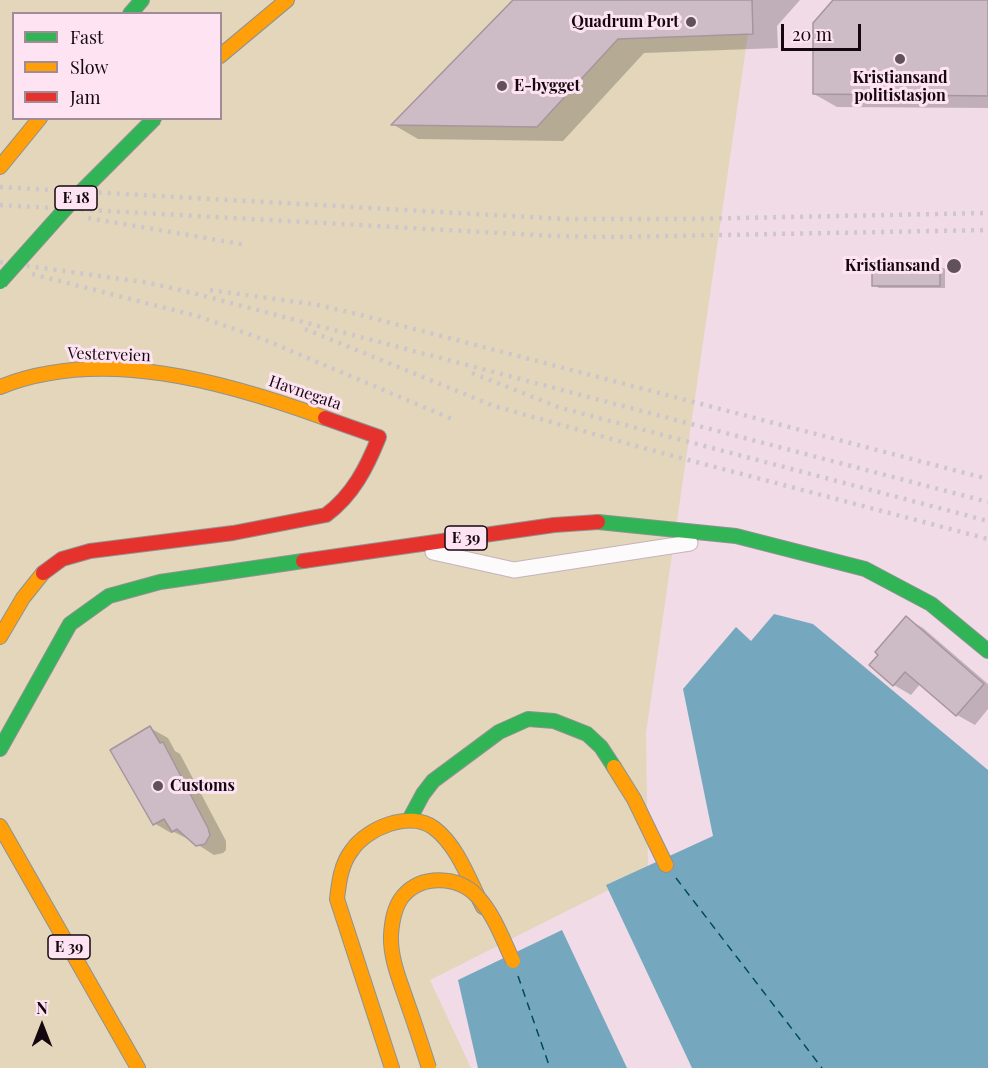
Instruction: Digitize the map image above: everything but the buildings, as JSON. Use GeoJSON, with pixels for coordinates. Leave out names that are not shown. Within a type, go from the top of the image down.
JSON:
{"type":"FeatureCollection","features":[{"type":"Feature","properties":{"kind":"highway"},"geometry":{"type":"LineString","coordinates":[[132,12],[142,0]]}},
{"type":"Feature","properties":{"kind":"highway"},"geometry":{"type":"LineString","coordinates":[[222,54],[286,0]]}},
{"type":"Feature","properties":{"kind":"highway"},"geometry":{"type":"LineString","coordinates":[[0,167],[38,120]]}},
{"type":"Feature","properties":{"kind":"highway","name":"E 18"},"geometry":{"type":"LineString","coordinates":[[0,282],[24,252],[153,120]]}},
{"type":"Feature","properties":{"kind":"highway","name":"Vesterveien"},"geometry":{"type":"LineString","coordinates":[[0,387],[21,377],[73,368],[155,373],[219,384]]}},
{"type":"Feature","properties":{"kind":"highway","name":"Havnegata"},"geometry":{"type":"LineString","coordinates":[[0,637],[33,584],[54,563],[71,555],[279,526],[324,516],[356,485],[379,437],[285,403],[219,384]]}},
{"type":"Feature","properties":{"kind":"highway","name":"E 39"},"geometry":{"type":"LineString","coordinates":[[0,749],[70,624],[109,596],[160,582],[554,525],[604,522],[736,536],[865,569],[931,604],[988,651]]}},
{"type":"Feature","properties":{"kind":"highway"},"geometry":{"type":"LineString","coordinates":[[409,820],[433,781],[499,732],[528,719],[554,721],[587,734],[601,747],[633,799],[666,865]]}},
{"type":"Feature","properties":{"kind":"highway"},"geometry":{"type":"LineString","coordinates":[[392,1068],[337,899],[340,872],[352,849],[379,828],[409,820],[434,826],[448,843],[513,961],[477,897],[464,886],[452,880],[432,880],[418,885],[404,896],[393,916],[391,944],[394,963],[429,1068]]}},
{"type":"Feature","properties":{"kind":"highway","name":"E 39"},"geometry":{"type":"LineString","coordinates":[[0,826],[138,1068]]}},
{"type":"Feature","properties":{"kind":"lane"},"geometry":{"type":"LineString","coordinates":[[407,546],[514,570],[736,536]]}},
{"type":"Feature","properties":{"kind":"shaded area"},"geometry":{"type":"Polygon","coordinates":[[[0,0],[753,0],[646,733],[648,870],[430,980],[471,1068],[0,1068],[0,0]]]}},
{"type":"Feature","properties":{"kind":"water"},"geometry":{"type":"Polygon","coordinates":[[[774,614],[813,624],[988,770],[988,1068],[692,1068],[606,885],[713,836],[683,689],[736,627],[751,641],[774,614]]]}},
{"type":"Feature","properties":{"kind":"water"},"geometry":{"type":"Polygon","coordinates":[[[562,930],[627,1068],[478,1068],[458,980],[562,930]]]}},
{"type":"Feature","properties":{"kind":"ferry route"},"geometry":{"type":"LineString","coordinates":[[676,878],[822,1068]]}},
{"type":"Feature","properties":{"kind":"ferry route"},"geometry":{"type":"LineString","coordinates":[[518,976],[550,1068]]}},
{"type":"Feature","properties":{"kind":"railway"},"geometry":{"type":"LineString","coordinates":[[0,187],[564,219],[988,213]]}},
{"type":"Feature","properties":{"kind":"railway"},"geometry":{"type":"LineString","coordinates":[[0,205],[554,236],[616,237],[988,230]]}},
{"type":"Feature","properties":{"kind":"railway"},"geometry":{"type":"LineString","coordinates":[[88,218],[247,245]]}},
{"type":"Feature","properties":{"kind":"railway"},"geometry":{"type":"LineString","coordinates":[[0,262],[149,283],[193,293],[988,502]]}},
{"type":"Feature","properties":{"kind":"railway"},"geometry":{"type":"LineString","coordinates":[[32,274],[197,316],[265,340],[452,419]]}},
{"type":"Feature","properties":{"kind":"railway"},"geometry":{"type":"LineString","coordinates":[[210,290],[318,305],[361,315],[988,479]]}},
{"type":"Feature","properties":{"kind":"railway"},"geometry":{"type":"LineString","coordinates":[[305,329],[494,406],[988,539]]}},
{"type":"Feature","properties":{"kind":"railway"},"geometry":{"type":"LineString","coordinates":[[472,373],[561,408],[988,521]]}},
{"type":"Feature","properties":{"kind":"traffic: fast"},"geometry":{"type":"LineString","coordinates":[[132,12],[142,0]]}},
{"type":"Feature","properties":{"kind":"traffic: fast"},"geometry":{"type":"LineString","coordinates":[[0,282],[75,198],[153,120]]}},
{"type":"Feature","properties":{"kind":"traffic: fast"},"geometry":{"type":"LineString","coordinates":[[598,522],[736,536],[865,569],[931,604],[988,651]]}},
{"type":"Feature","properties":{"kind":"traffic: fast"},"geometry":{"type":"LineString","coordinates":[[0,749],[70,624],[109,596],[160,582],[303,561]]}},
{"type":"Feature","properties":{"kind":"traffic: fast"},"geometry":{"type":"LineString","coordinates":[[409,820],[433,781],[499,732],[528,719],[554,721],[587,734],[601,747],[614,767]]}},
{"type":"Feature","properties":{"kind":"traffic: slow"},"geometry":{"type":"LineString","coordinates":[[222,54],[287,0]]}},
{"type":"Feature","properties":{"kind":"traffic: slow"},"geometry":{"type":"LineString","coordinates":[[0,167],[38,120]]}},
{"type":"Feature","properties":{"kind":"traffic: slow"},"geometry":{"type":"LineString","coordinates":[[0,387],[39,375],[80,369],[122,369],[206,382],[247,392],[325,418]]}},
{"type":"Feature","properties":{"kind":"traffic: slow"},"geometry":{"type":"LineString","coordinates":[[0,637],[23,598],[43,573]]}},
{"type":"Feature","properties":{"kind":"traffic: slow"},"geometry":{"type":"LineString","coordinates":[[614,767],[634,799],[666,865]]}},
{"type":"Feature","properties":{"kind":"traffic: slow"},"geometry":{"type":"LineString","coordinates":[[392,1068],[337,899],[341,873],[348,855],[359,842],[378,829],[401,821],[424,823],[434,828],[450,844],[483,907]]}},
{"type":"Feature","properties":{"kind":"traffic: slow"},"geometry":{"type":"LineString","coordinates":[[0,826],[138,1068]]}},
{"type":"Feature","properties":{"kind":"traffic: slow"},"geometry":{"type":"LineString","coordinates":[[429,1068],[392,952],[393,919],[397,905],[403,896],[411,889],[430,881],[450,881],[469,889],[477,896],[498,927],[513,961]]}},
{"type":"Feature","properties":{"kind":"traffic: jam"},"geometry":{"type":"LineString","coordinates":[[43,573],[62,559],[90,551],[233,533],[326,515],[344,499],[358,480],[379,437],[325,418]]}},
{"type":"Feature","properties":{"kind":"traffic: jam"},"geometry":{"type":"LineString","coordinates":[[303,561],[554,525],[598,522]]}},
{"type":"Feature","properties":{"kind":"place","name":"Quadrum Port"},"geometry":{"type":"Point","coordinates":[691,22]}},
{"type":"Feature","properties":{"kind":"place","name":"Kristiansand politistasjon"},"geometry":{"type":"Point","coordinates":[900,59]}},
{"type":"Feature","properties":{"kind":"place","name":"E-bygget"},"geometry":{"type":"Point","coordinates":[502,86]}},
{"type":"Feature","properties":{"kind":"place","name":"Kristiansand"},"geometry":{"type":"Point","coordinates":[954,266]}},
{"type":"Feature","properties":{"kind":"place","name":"Customs"},"geometry":{"type":"Point","coordinates":[158,786]}}]}
